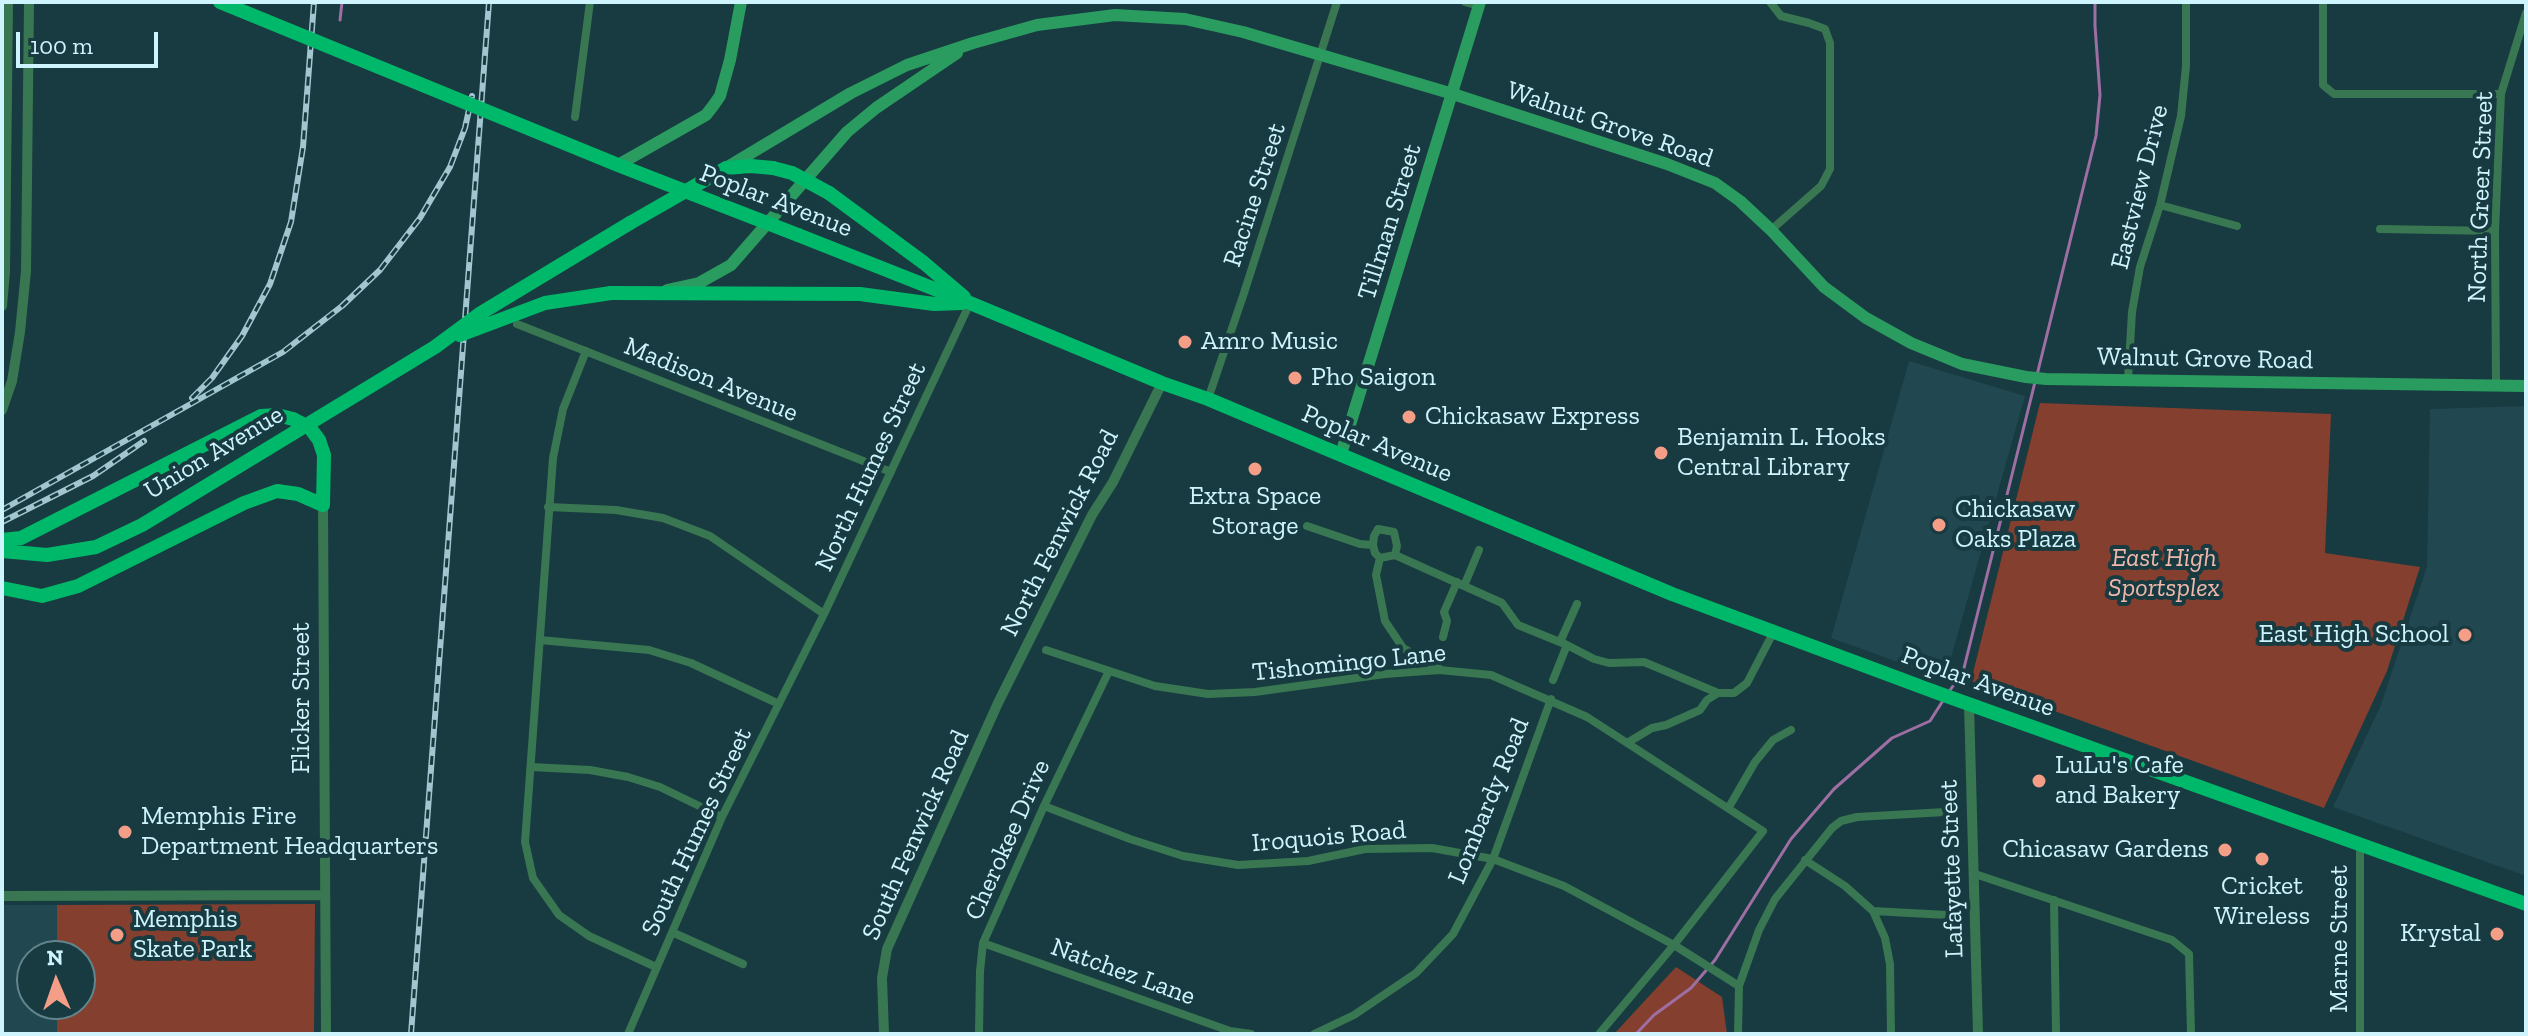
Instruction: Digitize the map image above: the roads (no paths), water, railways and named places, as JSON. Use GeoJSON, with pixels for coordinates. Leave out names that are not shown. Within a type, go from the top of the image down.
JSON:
{"type":"FeatureCollection","features":[{"type":"Feature","properties":{"kind":"main road","name":"Poplar Avenue"},"geometry":{"type":"LineString","coordinates":[[220,2],[618,165],[1208,399],[1672,594],[2526,904]]}},
{"type":"Feature","properties":{"kind":"main road"},"geometry":{"type":"LineString","coordinates":[[618,165],[706,115],[720,96],[741,2]]}},
{"type":"Feature","properties":{"kind":"main road","name":"Tillman Street"},"geometry":{"type":"LineString","coordinates":[[1341,454],[1479,4]]}},
{"type":"Feature","properties":{"kind":"main road","name":"Walnut Grove Road"},"geometry":{"type":"LineString","coordinates":[[726,168],[851,93],[907,65],[1037,25],[1115,15],[1185,19],[1243,32],[1453,94],[1667,164],[1715,183],[1771,230],[1824,287],[1866,318],[1911,343],[1962,364],[2046,379],[2526,386]]}},
{"type":"Feature","properties":{"kind":"main road","name":"Walnut Grove Road"},"geometry":{"type":"LineString","coordinates":[[657,292],[699,283],[731,265],[847,132],[876,108],[968,46]]}},
{"type":"Feature","properties":{"kind":"main road"},"geometry":{"type":"LineString","coordinates":[[726,168],[773,168],[792,173],[829,193],[924,263],[970,303]]}},
{"type":"Feature","properties":{"kind":"main road","name":"Union Avenue"},"geometry":{"type":"LineString","coordinates":[[2,551],[47,555],[96,547],[142,525],[435,347],[481,313],[726,168]]}},
{"type":"Feature","properties":{"kind":"main road","name":"Union Avenue"},"geometry":{"type":"LineString","coordinates":[[435,347],[529,307],[611,293],[860,294],[934,304],[970,303]]}},
{"type":"Feature","properties":{"kind":"main road"},"geometry":{"type":"LineString","coordinates":[[2,540],[21,538],[261,416],[277,415],[310,428],[319,440],[324,455],[323,505],[287,491],[277,491],[244,503],[78,586],[42,596],[2,588]]}},
{"type":"Feature","properties":{"kind":"street"},"geometry":{"type":"LineString","coordinates":[[2,306],[8,2]]}},
{"type":"Feature","properties":{"kind":"street"},"geometry":{"type":"LineString","coordinates":[[2,410],[12,381],[20,332],[26,241],[29,2]]}},
{"type":"Feature","properties":{"kind":"street"},"geometry":{"type":"LineString","coordinates":[[575,117],[590,2]]}},
{"type":"Feature","properties":{"kind":"street","name":"Racine Street"},"geometry":{"type":"LineString","coordinates":[[1208,399],[1337,2]]}},
{"type":"Feature","properties":{"kind":"street"},"geometry":{"type":"LineString","coordinates":[[1465,2],[1479,4]]}},
{"type":"Feature","properties":{"kind":"street"},"geometry":{"type":"LineString","coordinates":[[1770,2],[1781,16],[1825,29],[1830,43],[1830,169],[1821,186],[1771,230]]}},
{"type":"Feature","properties":{"kind":"street","name":"Eastview Drive"},"geometry":{"type":"LineString","coordinates":[[2128,380],[2132,312],[2140,267],[2160,205],[2181,116],[2186,66],[2186,2]]}},
{"type":"Feature","properties":{"kind":"street"},"geometry":{"type":"LineString","coordinates":[[2323,2],[2323,85],[2334,94],[2501,94]]}},
{"type":"Feature","properties":{"kind":"street","name":"North Greer Street"},"geometry":{"type":"LineString","coordinates":[[2496,386],[2495,231],[2501,94],[2526,13]]}},
{"type":"Feature","properties":{"kind":"street"},"geometry":{"type":"LineString","coordinates":[[7,105],[28,105]]}},
{"type":"Feature","properties":{"kind":"street"},"geometry":{"type":"LineString","coordinates":[[2160,205],[2237,226]]}},
{"type":"Feature","properties":{"kind":"street"},"geometry":{"type":"LineString","coordinates":[[2380,229],[2495,231]]}},
{"type":"Feature","properties":{"kind":"street"},"geometry":{"type":"LineString","coordinates":[[5,240],[26,241]]}},
{"type":"Feature","properties":{"kind":"street","name":"North Humes Street"},"geometry":{"type":"LineString","coordinates":[[806,648],[970,303]]}},
{"type":"Feature","properties":{"kind":"street","name":"Madison Avenue"},"geometry":{"type":"LineString","coordinates":[[517,324],[891,472]]}},
{"type":"Feature","properties":{"kind":"street"},"geometry":{"type":"LineString","coordinates":[[586,351],[563,409],[553,458],[525,842],[533,878],[559,915],[589,936],[656,967]]}},
{"type":"Feature","properties":{"kind":"street","name":"North Fenwick Road"},"geometry":{"type":"LineString","coordinates":[[998,703],[1162,383]]}},
{"type":"Feature","properties":{"kind":"street","name":"Flicker Street"},"geometry":{"type":"LineString","coordinates":[[323,505],[326,1034]]}},
{"type":"Feature","properties":{"kind":"street"},"geometry":{"type":"LineString","coordinates":[[548,507],[616,510],[663,518],[710,536],[824,614]]}},
{"type":"Feature","properties":{"kind":"street"},"geometry":{"type":"LineString","coordinates":[[1307,526],[1360,544],[1373,545]]}},
{"type":"Feature","properties":{"kind":"street"},"geometry":{"type":"LineString","coordinates":[[1380,558],[1373,545],[1378,529],[1394,532],[1395,555]]}},
{"type":"Feature","properties":{"kind":"street"},"geometry":{"type":"LineString","coordinates":[[1443,637],[1447,621],[1444,612],[1479,550]]}},
{"type":"Feature","properties":{"kind":"street"},"geometry":{"type":"LineString","coordinates":[[1380,558],[1395,555],[1502,603],[1518,625],[1594,659],[1609,663],[1644,662],[1718,693],[1734,693],[1747,683],[1773,633]]}},
{"type":"Feature","properties":{"kind":"street"},"geometry":{"type":"LineString","coordinates":[[1380,558],[1376,575],[1385,621],[1403,648],[1440,670]]}},
{"type":"Feature","properties":{"kind":"street"},"geometry":{"type":"LineString","coordinates":[[1553,680],[1577,604]]}},
{"type":"Feature","properties":{"kind":"street"},"geometry":{"type":"LineString","coordinates":[[540,640],[649,650],[691,663],[779,704]]}},
{"type":"Feature","properties":{"kind":"street","name":"South Humes Street"},"geometry":{"type":"LineString","coordinates":[[628,1034],[722,817],[806,648]]}},
{"type":"Feature","properties":{"kind":"street","name":"Tishomingo Lane"},"geometry":{"type":"LineString","coordinates":[[1046,650],[1166,688],[1224,694],[1440,670],[1491,675],[1551,699],[1587,717],[1763,831],[1674,945]]}},
{"type":"Feature","properties":{"kind":"street","name":"Cherokee Drive"},"geometry":{"type":"LineString","coordinates":[[979,1034],[983,943],[1109,671]]}},
{"type":"Feature","properties":{"kind":"street"},"geometry":{"type":"LineString","coordinates":[[1627,743],[1652,728],[1700,710],[1707,700],[1718,693]]}},
{"type":"Feature","properties":{"kind":"street","name":"Lombardy Road"},"geometry":{"type":"LineString","coordinates":[[1314,1034],[1354,1015],[1416,973],[1453,934],[1493,859],[1551,699]]}},
{"type":"Feature","properties":{"kind":"street","name":"South Fenwick Road"},"geometry":{"type":"LineString","coordinates":[[884,1034],[882,978],[887,949],[998,703]]}},
{"type":"Feature","properties":{"kind":"street","name":"Lafayette Street"},"geometry":{"type":"LineString","coordinates":[[1969,704],[1978,1034]]}},
{"type":"Feature","properties":{"kind":"street"},"geometry":{"type":"LineString","coordinates":[[1729,807],[1764,751],[1773,740],[1791,730]]}},
{"type":"Feature","properties":{"kind":"street"},"geometry":{"type":"LineString","coordinates":[[531,767],[590,770],[628,777],[660,787],[722,817]]}},
{"type":"Feature","properties":{"kind":"street","name":"Iroquois Road"},"geometry":{"type":"LineString","coordinates":[[1044,806],[1183,856],[1238,865],[1308,861],[1365,849],[1432,848],[1493,859],[1564,886],[1674,945],[1739,986]]}},
{"type":"Feature","properties":{"kind":"street"},"geometry":{"type":"LineString","coordinates":[[1738,1034],[1739,986],[1759,930],[1775,899],[1841,821],[1857,817],[1945,812]]}},
{"type":"Feature","properties":{"kind":"street","name":"Marne Street"},"geometry":{"type":"LineString","coordinates":[[2360,843],[2360,1034]]}},
{"type":"Feature","properties":{"kind":"street"},"geometry":{"type":"LineString","coordinates":[[1805,860],[1845,886],[1873,911],[1885,938],[1890,964],[1891,1034]]}},
{"type":"Feature","properties":{"kind":"street"},"geometry":{"type":"LineString","coordinates":[[1975,874],[2172,940],[2189,954],[2191,1034]]}},
{"type":"Feature","properties":{"kind":"street"},"geometry":{"type":"LineString","coordinates":[[2,896],[325,895]]}},
{"type":"Feature","properties":{"kind":"street"},"geometry":{"type":"LineString","coordinates":[[2054,900],[2056,1034]]}},
{"type":"Feature","properties":{"kind":"street"},"geometry":{"type":"LineString","coordinates":[[1873,911],[1947,915]]}},
{"type":"Feature","properties":{"kind":"street"},"geometry":{"type":"LineString","coordinates":[[674,933],[743,964]]}},
{"type":"Feature","properties":{"kind":"street","name":"Natchez Lane"},"geometry":{"type":"LineString","coordinates":[[983,943],[1230,1031],[1251,1034]]}},
{"type":"Feature","properties":{"kind":"street"},"geometry":{"type":"LineString","coordinates":[[1599,1034],[1674,945]]}},
{"type":"Feature","properties":{"kind":"waterway"},"geometry":{"type":"LineString","coordinates":[[340,20],[342,2]]}},
{"type":"Feature","properties":{"kind":"waterway"},"geometry":{"type":"LineString","coordinates":[[2037,375],[2096,136],[2100,95],[2095,2]]}},
{"type":"Feature","properties":{"kind":"waterway"},"geometry":{"type":"LineString","coordinates":[[1948,693],[1963,672],[2035,382]]}},
{"type":"Feature","properties":{"kind":"waterway"},"geometry":{"type":"LineString","coordinates":[[1636,1034],[1654,1015],[1691,988],[1715,960],[1791,839],[1834,789],[1892,738],[1930,721],[1944,699]]}},
{"type":"Feature","properties":{"kind":"railway"},"geometry":{"type":"LineString","coordinates":[[192,398],[212,378],[242,336],[270,284],[291,222],[303,147],[314,2]]}},
{"type":"Feature","properties":{"kind":"railway"},"geometry":{"type":"LineString","coordinates":[[411,1034],[489,2]]}},
{"type":"Feature","properties":{"kind":"railway"},"geometry":{"type":"LineString","coordinates":[[2,510],[283,352],[342,306],[380,270],[420,218],[450,167],[465,128],[472,96]]}},
{"type":"Feature","properties":{"kind":"railway"},"geometry":{"type":"LineString","coordinates":[[2,522],[93,476],[144,441]]}},
{"type":"Feature","properties":{"kind":"place","name":"Amro Music"},"geometry":{"type":"Point","coordinates":[1185,342]}},
{"type":"Feature","properties":{"kind":"place","name":"Pho Saigon"},"geometry":{"type":"Point","coordinates":[1295,378]}},
{"type":"Feature","properties":{"kind":"place","name":"Chickasaw Express"},"geometry":{"type":"Point","coordinates":[1409,417]}},
{"type":"Feature","properties":{"kind":"place","name":"Benjamin L. Hooks Central Library"},"geometry":{"type":"Point","coordinates":[1661,453]}},
{"type":"Feature","properties":{"kind":"place","name":"Extra Space Storage"},"geometry":{"type":"Point","coordinates":[1255,469]}},
{"type":"Feature","properties":{"kind":"place","name":"Chickasaw Oaks Plaza"},"geometry":{"type":"Point","coordinates":[1939,525]}},
{"type":"Feature","properties":{"kind":"place","name":"East High School"},"geometry":{"type":"Point","coordinates":[2465,635]}},
{"type":"Feature","properties":{"kind":"place","name":"LuLu's Cafe and Bakery"},"geometry":{"type":"Point","coordinates":[2039,781]}},
{"type":"Feature","properties":{"kind":"place","name":"Memphis Fire Department Headquarters"},"geometry":{"type":"Point","coordinates":[125,832]}},
{"type":"Feature","properties":{"kind":"place","name":"Chicasaw Gardens"},"geometry":{"type":"Point","coordinates":[2225,850]}},
{"type":"Feature","properties":{"kind":"place","name":"Cricket Wireless"},"geometry":{"type":"Point","coordinates":[2262,859]}},
{"type":"Feature","properties":{"kind":"place","name":"Krystal"},"geometry":{"type":"Point","coordinates":[2497,934]}},
{"type":"Feature","properties":{"kind":"place","name":"Memphis Skate Park"},"geometry":{"type":"Point","coordinates":[117,935]}},
{"type":"Feature","properties":{"kind":"park label","name":"East High Sportsplex"},"geometry":{"type":"Point","coordinates":[2164,574]}}]}
